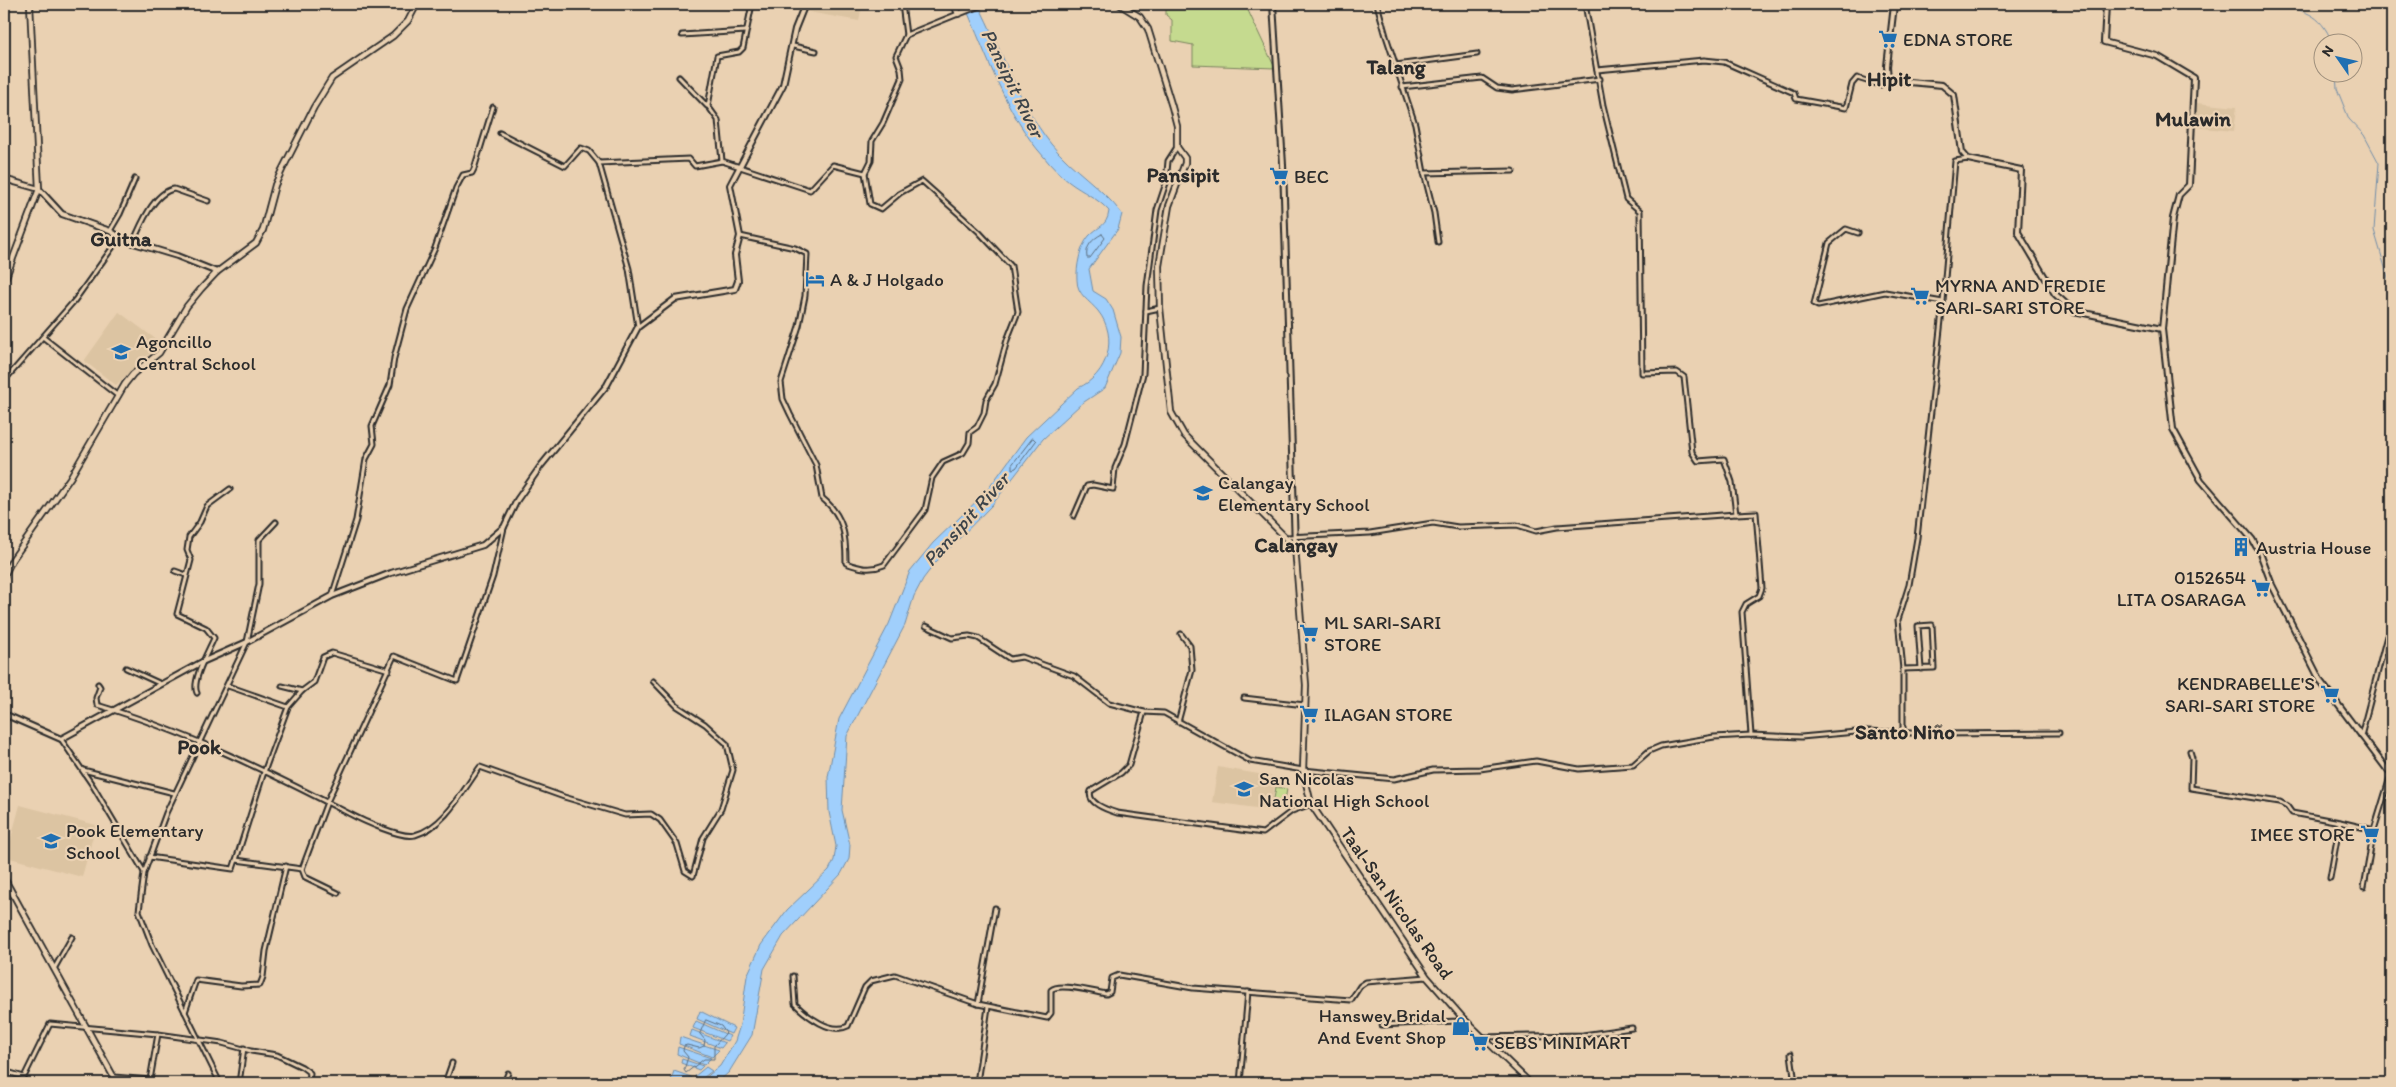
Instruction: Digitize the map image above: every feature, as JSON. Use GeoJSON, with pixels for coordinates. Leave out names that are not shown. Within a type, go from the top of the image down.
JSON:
{"type":"FeatureCollection","features":[{"type":"Feature","properties":{"kind":"main road"},"geometry":{"type":"LineString","coordinates":[[4,282],[39,189],[30,4]]}},
{"type":"Feature","properties":{"kind":"main road"},"geometry":{"type":"LineString","coordinates":[[4,576],[12,560],[95,439],[118,396],[133,374],[159,353],[187,306],[217,272],[251,249],[259,238],[282,170],[314,107],[332,78],[393,36],[408,21],[418,4]]}},
{"type":"Feature","properties":{"kind":"main road"},"geometry":{"type":"LineString","coordinates":[[954,4],[958,14],[983,4]]}},
{"type":"Feature","properties":{"kind":"main road"},"geometry":{"type":"LineString","coordinates":[[1120,4],[1140,17],[1148,29],[1177,126],[1177,147],[1185,158],[1185,163],[1169,206],[1159,266],[1160,308],[1171,412],[1177,426],[1218,470],[1288,537],[1295,547]]}},
{"type":"Feature","properties":{"kind":"main road","name":"Taal-San Nicolas Road"},"geometry":{"type":"LineString","coordinates":[[1295,547],[1305,704],[1303,770],[1311,804],[1427,977],[1462,1017],[1530,1083]]}},
{"type":"Feature","properties":{"kind":"main road"},"geometry":{"type":"LineString","coordinates":[[4,878],[117,1083]]}},
{"type":"Feature","properties":{"kind":"street"},"geometry":{"type":"LineString","coordinates":[[708,106],[716,56],[739,52],[743,48],[752,4]]}},
{"type":"Feature","properties":{"kind":"street"},"geometry":{"type":"LineString","coordinates":[[338,893],[305,878],[302,869],[327,802],[394,656],[458,681],[493,576],[504,527],[517,500],[540,467],[607,385],[638,327],[675,299],[735,290],[738,281],[735,256],[740,236],[730,185],[783,85],[793,46],[795,29],[805,4]]}},
{"type":"Feature","properties":{"kind":"street"},"geometry":{"type":"LineString","coordinates":[[740,236],[795,248],[807,254],[805,296],[799,326],[781,382],[783,399],[816,464],[822,498],[836,510],[846,542],[846,563],[860,568],[876,568],[884,565],[924,510],[932,478],[944,462],[963,452],[969,443],[970,432],[977,427],[984,414],[986,400],[995,384],[1007,340],[1018,312],[1011,266],[979,232],[922,181],[900,193],[881,209],[870,204],[865,173],[871,160],[872,141],[883,123],[902,79],[901,69],[896,56],[906,35],[902,4]]}},
{"type":"Feature","properties":{"kind":"street"},"geometry":{"type":"LineString","coordinates":[[1273,4],[1283,166],[1297,537],[1295,547]]}},
{"type":"Feature","properties":{"kind":"street"},"geometry":{"type":"LineString","coordinates":[[1377,4],[1415,124],[1434,213],[1438,242]]}},
{"type":"Feature","properties":{"kind":"street"},"geometry":{"type":"LineString","coordinates":[[1585,4],[1600,79],[1603,105],[1626,199],[1640,211],[1642,373],[1677,372],[1684,377],[1692,452],[1698,460],[1724,459],[1732,482],[1736,514]]}},
{"type":"Feature","properties":{"kind":"street"},"geometry":{"type":"LineString","coordinates":[[1888,80],[1887,66],[1893,4]]}},
{"type":"Feature","properties":{"kind":"street"},"geometry":{"type":"LineString","coordinates":[[2106,4],[2104,42],[2157,56],[2194,78],[2189,185],[2179,195],[2173,218],[2162,329],[2173,429],[2187,458],[2201,480],[2256,546],[2278,599],[2321,682],[2361,737],[2392,775],[2374,830],[2364,887]]}},
{"type":"Feature","properties":{"kind":"street"},"geometry":{"type":"LineString","coordinates":[[906,35],[958,14]]}},
{"type":"Feature","properties":{"kind":"street"},"geometry":{"type":"LineString","coordinates":[[682,35],[746,32]]}},
{"type":"Feature","properties":{"kind":"street"},"geometry":{"type":"LineString","coordinates":[[793,46],[816,51]]}},
{"type":"Feature","properties":{"kind":"street"},"geometry":{"type":"LineString","coordinates":[[1396,65],[1478,54]]}},
{"type":"Feature","properties":{"kind":"street"},"geometry":{"type":"LineString","coordinates":[[1597,70],[1704,60],[1724,62],[1794,93],[1796,99],[1846,108],[1852,84],[1857,78],[1880,85],[1888,80],[1942,85],[1954,95],[1959,140],[1962,152],[1968,159]]}},
{"type":"Feature","properties":{"kind":"street"},"geometry":{"type":"LineString","coordinates":[[679,77],[708,106],[718,120],[722,161]]}},
{"type":"Feature","properties":{"kind":"street"},"geometry":{"type":"LineString","coordinates":[[1402,87],[1482,78],[1497,88],[1512,90],[1600,79]]}},
{"type":"Feature","properties":{"kind":"street"},"geometry":{"type":"LineString","coordinates":[[332,596],[356,520],[366,459],[374,444],[372,426],[390,385],[394,358],[407,309],[435,248],[456,188],[463,175],[472,173],[474,169],[493,107]]}},
{"type":"Feature","properties":{"kind":"street"},"geometry":{"type":"LineString","coordinates":[[500,133],[565,166],[581,148],[589,152],[599,163],[629,269],[638,327]]}},
{"type":"Feature","properties":{"kind":"street"},"geometry":{"type":"LineString","coordinates":[[1074,516],[1087,486],[1093,485],[1113,489],[1115,468],[1125,444],[1142,374],[1146,311],[1157,210],[1166,183],[1168,161],[1177,147]]}},
{"type":"Feature","properties":{"kind":"street"},"geometry":{"type":"LineString","coordinates":[[599,163],[689,159],[695,166],[722,161],[810,190],[833,164],[865,173]]}},
{"type":"Feature","properties":{"kind":"street"},"geometry":{"type":"LineString","coordinates":[[1903,731],[1903,670],[1898,620],[1909,585],[1917,538],[1944,302],[1955,161],[1968,159],[2021,170],[2018,232],[2056,294],[2074,311],[2162,329]]}},
{"type":"Feature","properties":{"kind":"street"},"geometry":{"type":"LineString","coordinates":[[1424,173],[1513,171]]}},
{"type":"Feature","properties":{"kind":"street"},"geometry":{"type":"LineString","coordinates":[[4,178],[39,189],[62,214],[110,231],[133,243],[202,264],[217,272]]}},
{"type":"Feature","properties":{"kind":"street"},"geometry":{"type":"LineString","coordinates":[[110,231],[120,214],[135,178]]}},
{"type":"Feature","properties":{"kind":"street"},"geometry":{"type":"LineString","coordinates":[[133,243],[142,222],[154,202],[170,189],[208,201]]}},
{"type":"Feature","properties":{"kind":"street"},"geometry":{"type":"LineString","coordinates":[[1858,233],[1846,229],[1829,243],[1814,304],[1818,306],[1885,292],[1944,302]]}},
{"type":"Feature","properties":{"kind":"street"},"geometry":{"type":"LineString","coordinates":[[4,381],[76,300],[120,237]]}},
{"type":"Feature","properties":{"kind":"street"},"geometry":{"type":"LineString","coordinates":[[4,264],[10,267]]}},
{"type":"Feature","properties":{"kind":"street"},"geometry":{"type":"LineString","coordinates":[[1146,311],[1160,308]]}},
{"type":"Feature","properties":{"kind":"street"},"geometry":{"type":"LineString","coordinates":[[44,338],[118,396]]}},
{"type":"Feature","properties":{"kind":"street"},"geometry":{"type":"LineString","coordinates":[[197,693],[195,689],[202,662],[214,638],[211,632],[177,614],[191,560],[187,550],[189,537],[200,522],[207,506],[230,489]]}},
{"type":"Feature","properties":{"kind":"street"},"geometry":{"type":"LineString","coordinates":[[1288,537],[1370,533],[1433,523],[1458,527],[1517,525],[1536,531],[1558,526],[1756,513],[1760,539],[1762,588],[1759,596],[1746,604],[1742,612],[1751,735]]}},
{"type":"Feature","properties":{"kind":"street"},"geometry":{"type":"LineString","coordinates":[[220,1083],[201,1041],[152,945],[139,911],[144,873],[174,793],[198,742],[228,686],[247,642],[258,584],[259,540],[276,522]]}},
{"type":"Feature","properties":{"kind":"street"},"geometry":{"type":"LineString","coordinates":[[61,740],[202,662],[247,642],[332,596],[392,573],[483,545],[504,527]]}},
{"type":"Feature","properties":{"kind":"street"},"geometry":{"type":"LineString","coordinates":[[175,571],[186,575]]}},
{"type":"Feature","properties":{"kind":"street"},"geometry":{"type":"LineString","coordinates":[[1903,670],[1934,668],[1932,625],[1918,626],[1921,668]]}},
{"type":"Feature","properties":{"kind":"street"},"geometry":{"type":"LineString","coordinates":[[926,626],[952,638],[969,636],[978,638],[1010,659],[1022,657],[1074,676],[1109,703],[1144,712],[1164,713],[1250,761],[1303,770],[1394,779],[1433,770],[1480,770],[1536,761],[1579,768],[1633,765],[1649,751],[1661,746],[1714,738],[1751,735],[1801,737],[1867,731],[1903,731],[1933,734],[2058,733]]}},
{"type":"Feature","properties":{"kind":"street"},"geometry":{"type":"LineString","coordinates":[[1178,722],[1192,670],[1190,646],[1181,634]]}},
{"type":"Feature","properties":{"kind":"street"},"geometry":{"type":"LineString","coordinates":[[2361,737],[2387,636]]}},
{"type":"Feature","properties":{"kind":"street"},"geometry":{"type":"LineString","coordinates":[[149,857],[233,869],[264,772],[288,706],[302,691],[314,682],[323,657],[332,652],[389,670]]}},
{"type":"Feature","properties":{"kind":"street"},"geometry":{"type":"LineString","coordinates":[[126,668],[161,684]]}},
{"type":"Feature","properties":{"kind":"street"},"geometry":{"type":"LineString","coordinates":[[98,684],[100,687],[95,703],[198,742],[362,820],[403,835],[415,836],[436,824],[456,801],[480,767],[564,797],[625,815],[651,814],[660,820],[677,844],[685,871],[693,876],[703,838],[721,808],[733,770],[727,744],[705,724],[677,706],[653,681]]}},
{"type":"Feature","properties":{"kind":"street"},"geometry":{"type":"LineString","coordinates":[[228,686],[288,706]]}},
{"type":"Feature","properties":{"kind":"street"},"geometry":{"type":"LineString","coordinates":[[282,686],[302,691]]}},
{"type":"Feature","properties":{"kind":"street"},"geometry":{"type":"LineString","coordinates":[[1244,698],[1305,704]]}},
{"type":"Feature","properties":{"kind":"street"},"geometry":{"type":"LineString","coordinates":[[1144,712],[1129,765],[1121,773],[1090,791],[1090,798],[1102,808],[1117,813],[1263,833],[1292,811],[1311,804]]}},
{"type":"Feature","properties":{"kind":"street"},"geometry":{"type":"LineString","coordinates":[[4,714],[61,740],[82,770],[144,873]]}},
{"type":"Feature","properties":{"kind":"street"},"geometry":{"type":"LineString","coordinates":[[2190,751],[2191,788],[2280,802],[2288,806],[2292,814],[2374,830]]}},
{"type":"Feature","properties":{"kind":"street"},"geometry":{"type":"LineString","coordinates":[[82,770],[174,793]]}},
{"type":"Feature","properties":{"kind":"street"},"geometry":{"type":"LineString","coordinates":[[2330,878],[2340,822]]}},
{"type":"Feature","properties":{"kind":"street"},"geometry":{"type":"LineString","coordinates":[[236,860],[302,869]]}},
{"type":"Feature","properties":{"kind":"street"},"geometry":{"type":"LineString","coordinates":[[185,1012],[196,980],[241,986],[255,987],[260,985],[286,866]]}},
{"type":"Feature","properties":{"kind":"street"},"geometry":{"type":"LineString","coordinates":[[978,1004],[995,908]]}},
{"type":"Feature","properties":{"kind":"street"},"geometry":{"type":"LineString","coordinates":[[54,969],[72,937]]}},
{"type":"Feature","properties":{"kind":"street"},"geometry":{"type":"LineString","coordinates":[[793,976],[795,1004],[804,1013],[836,1029],[848,1026],[865,986],[871,981],[895,975],[978,1004],[1046,1018],[1050,1013],[1051,990],[1053,987],[1062,986],[1106,994],[1110,992],[1112,978],[1119,974],[1192,988],[1351,1000],[1360,986],[1366,982],[1427,977]]}},
{"type":"Feature","properties":{"kind":"street"},"geometry":{"type":"LineString","coordinates":[[1240,1083],[1248,992]]}},
{"type":"Feature","properties":{"kind":"street"},"geometry":{"type":"LineString","coordinates":[[977,1083],[988,1006]]}},
{"type":"Feature","properties":{"kind":"street"},"geometry":{"type":"LineString","coordinates":[[1382,1025],[1457,1021],[1462,1017]]}},
{"type":"Feature","properties":{"kind":"street"},"geometry":{"type":"LineString","coordinates":[[4,1071],[24,1077],[50,1024],[158,1034],[277,1055],[302,1066],[310,1073],[309,1083]]}},
{"type":"Feature","properties":{"kind":"street"},"geometry":{"type":"LineString","coordinates":[[1482,1037],[1583,1035],[1632,1028]]}},
{"type":"Feature","properties":{"kind":"street"},"geometry":{"type":"LineString","coordinates":[[114,1077],[150,1080],[158,1034]]}},
{"type":"Feature","properties":{"kind":"street"},"geometry":{"type":"LineString","coordinates":[[239,1083],[244,1048]]}},
{"type":"Feature","properties":{"kind":"street"},"geometry":{"type":"LineString","coordinates":[[1791,1054],[1795,1083]]}},
{"type":"Feature","properties":{"kind":"street"},"geometry":{"type":"LineString","coordinates":[[446,1083],[452,1063]]}},
{"type":"Feature","properties":{"kind":"street"},"geometry":{"type":"LineString","coordinates":[[504,1083],[508,1073]]}},
{"type":"Feature","properties":{"kind":"shaded area"},"geometry":{"type":"Polygon","coordinates":[[[807,4],[862,4],[859,21],[803,11],[807,4]]]}},
{"type":"Feature","properties":{"kind":"shaded area"},"geometry":{"type":"Polygon","coordinates":[[[2196,103],[2237,107],[2234,131],[2194,127],[2196,103]]]}},
{"type":"Feature","properties":{"kind":"shaded area","name":"Agoncillo Central School"},"geometry":{"type":"Polygon","coordinates":[[[119,312],[161,343],[116,385],[84,361],[119,312]]]}},
{"type":"Feature","properties":{"kind":"shaded area","name":"San Nicolas National High School"},"geometry":{"type":"Polygon","coordinates":[[[1218,767],[1276,777],[1271,810],[1212,802],[1218,767]]]}},
{"type":"Feature","properties":{"kind":"shaded area","name":"Pook Elementary School"},"geometry":{"type":"Polygon","coordinates":[[[20,805],[96,825],[82,877],[6,857],[20,805]]]}},
{"type":"Feature","properties":{"kind":"green space"},"geometry":{"type":"Polygon","coordinates":[[[1166,4],[1245,4],[1275,68],[1193,65],[1193,45],[1172,41],[1172,20],[1166,15],[1166,4]]]}},
{"type":"Feature","properties":{"kind":"green space"},"geometry":{"type":"Polygon","coordinates":[[[1276,787],[1287,789],[1284,806],[1273,805],[1276,787]]]}},
{"type":"Feature","properties":{"kind":"water","name":"Pansipit River"},"geometry":{"type":"Polygon","coordinates":[[[964,4],[978,4],[1020,94],[1039,128],[1051,144],[1105,195],[1122,214],[1118,229],[1089,269],[1093,291],[1106,299],[1113,310],[1121,337],[1120,353],[1105,388],[1081,404],[1043,439],[992,505],[936,562],[923,579],[914,596],[905,625],[847,736],[842,810],[850,845],[849,859],[841,874],[783,936],[764,969],[752,1035],[729,1072],[717,1083],[699,1083],[720,1066],[735,1041],[740,1025],[747,976],[761,945],[787,910],[829,870],[834,860],[836,846],[829,812],[828,777],[839,719],[889,624],[910,571],[933,543],[986,492],[1026,437],[1078,388],[1097,374],[1107,354],[1108,332],[1104,321],[1098,311],[1079,290],[1077,275],[1079,257],[1083,245],[1089,236],[1104,223],[1109,211],[1100,202],[1062,176],[1050,164],[1019,123],[998,84],[964,4]]]}},
{"type":"Feature","properties":{"kind":"water"},"geometry":{"type":"Polygon","coordinates":[[[700,1011],[734,1028],[731,1034],[697,1019],[700,1011]]]}},
{"type":"Feature","properties":{"kind":"water"},"geometry":{"type":"Polygon","coordinates":[[[696,1021],[730,1036],[727,1041],[693,1028],[696,1021]]]}},
{"type":"Feature","properties":{"kind":"water"},"geometry":{"type":"Polygon","coordinates":[[[692,1030],[725,1043],[721,1048],[690,1036],[692,1030]]]}},
{"type":"Feature","properties":{"kind":"water"},"geometry":{"type":"Polygon","coordinates":[[[680,1037],[719,1050],[712,1057],[679,1044],[680,1037]]]}},
{"type":"Feature","properties":{"kind":"water"},"geometry":{"type":"Polygon","coordinates":[[[678,1047],[711,1058],[704,1065],[677,1054],[678,1047]]]}},
{"type":"Feature","properties":{"kind":"water"},"geometry":{"type":"Polygon","coordinates":[[[682,1059],[703,1066],[699,1070],[681,1063],[682,1059]]]}},
{"type":"Feature","properties":{"kind":"water"},"geometry":{"type":"Polygon","coordinates":[[[706,1067],[712,1071],[700,1080],[695,1076],[706,1067]]]}},
{"type":"Feature","properties":{"kind":"water"},"geometry":{"type":"Polygon","coordinates":[[[674,1071],[691,1077],[694,1081],[692,1083],[671,1080],[674,1071]]]}},
{"type":"Feature","properties":{"kind":"waterway"},"geometry":{"type":"LineString","coordinates":[[2275,4],[2310,14],[2322,24],[2327,32]]}},
{"type":"Feature","properties":{"kind":"waterway"},"geometry":{"type":"LineString","coordinates":[[2337,82],[2337,89],[2349,119],[2364,135],[2379,163],[2374,230],[2389,281],[2387,320],[2392,345]]}},
{"type":"Feature","properties":{"kind":"place","name":"EDNA STORE"},"geometry":{"type":"Point","coordinates":[1888,39]}},
{"type":"Feature","properties":{"kind":"place","name":"BEC"},"geometry":{"type":"Point","coordinates":[1279,176]}},
{"type":"Feature","properties":{"kind":"place","name":"A & J Holgado"},"geometry":{"type":"Point","coordinates":[815,279]}},
{"type":"Feature","properties":{"kind":"place","name":"MYRNA AND FREDIE SARI-SARI STORE"},"geometry":{"type":"Point","coordinates":[1920,296]}},
{"type":"Feature","properties":{"kind":"place","name":"Agoncillo Central School"},"geometry":{"type":"Point","coordinates":[121,352]}},
{"type":"Feature","properties":{"kind":"place","name":"Calangay Elementary School"},"geometry":{"type":"Point","coordinates":[1203,493]}},
{"type":"Feature","properties":{"kind":"place","name":"Austria House"},"geometry":{"type":"Point","coordinates":[2241,547]}},
{"type":"Feature","properties":{"kind":"place","name":"0152654 LITA OSARAGA"},"geometry":{"type":"Point","coordinates":[2261,588]}},
{"type":"Feature","properties":{"kind":"place","name":"ML SARI-SARI STORE"},"geometry":{"type":"Point","coordinates":[1309,633]}},
{"type":"Feature","properties":{"kind":"place","name":"KENDRABELLE'S SARI-SARI STORE"},"geometry":{"type":"Point","coordinates":[2330,694]}},
{"type":"Feature","properties":{"kind":"place","name":"ILAGAN STORE"},"geometry":{"type":"Point","coordinates":[1309,714]}},
{"type":"Feature","properties":{"kind":"place","name":"San Nicolas National High School"},"geometry":{"type":"Point","coordinates":[1244,789]}},
{"type":"Feature","properties":{"kind":"place","name":"IMEE STORE"},"geometry":{"type":"Point","coordinates":[2370,834]}},
{"type":"Feature","properties":{"kind":"place","name":"Pook Elementary School"},"geometry":{"type":"Point","coordinates":[51,841]}},
{"type":"Feature","properties":{"kind":"place","name":"Hanswey Bridal And Event Shop"},"geometry":{"type":"Point","coordinates":[1461,1026]}},
{"type":"Feature","properties":{"kind":"place","name":"SEBS MINIMART"},"geometry":{"type":"Point","coordinates":[1479,1042]}},
{"type":"Feature","properties":{"kind":"district","name":"Talang"},"geometry":{"type":"Point","coordinates":[1396,66]}},
{"type":"Feature","properties":{"kind":"district","name":"Hipit"},"geometry":{"type":"Point","coordinates":[1889,78]}},
{"type":"Feature","properties":{"kind":"district","name":"Mulawin"},"geometry":{"type":"Point","coordinates":[2193,118]}},
{"type":"Feature","properties":{"kind":"district","name":"Pansipit"},"geometry":{"type":"Point","coordinates":[1183,174]}},
{"type":"Feature","properties":{"kind":"district","name":"Guitna"},"geometry":{"type":"Point","coordinates":[121,238]}},
{"type":"Feature","properties":{"kind":"district","name":"Calangay"},"geometry":{"type":"Point","coordinates":[1296,544]}},
{"type":"Feature","properties":{"kind":"district","name":"Santo Niño"},"geometry":{"type":"Point","coordinates":[1905,731]}},
{"type":"Feature","properties":{"kind":"district","name":"Pook"},"geometry":{"type":"Point","coordinates":[199,746]}}]}
